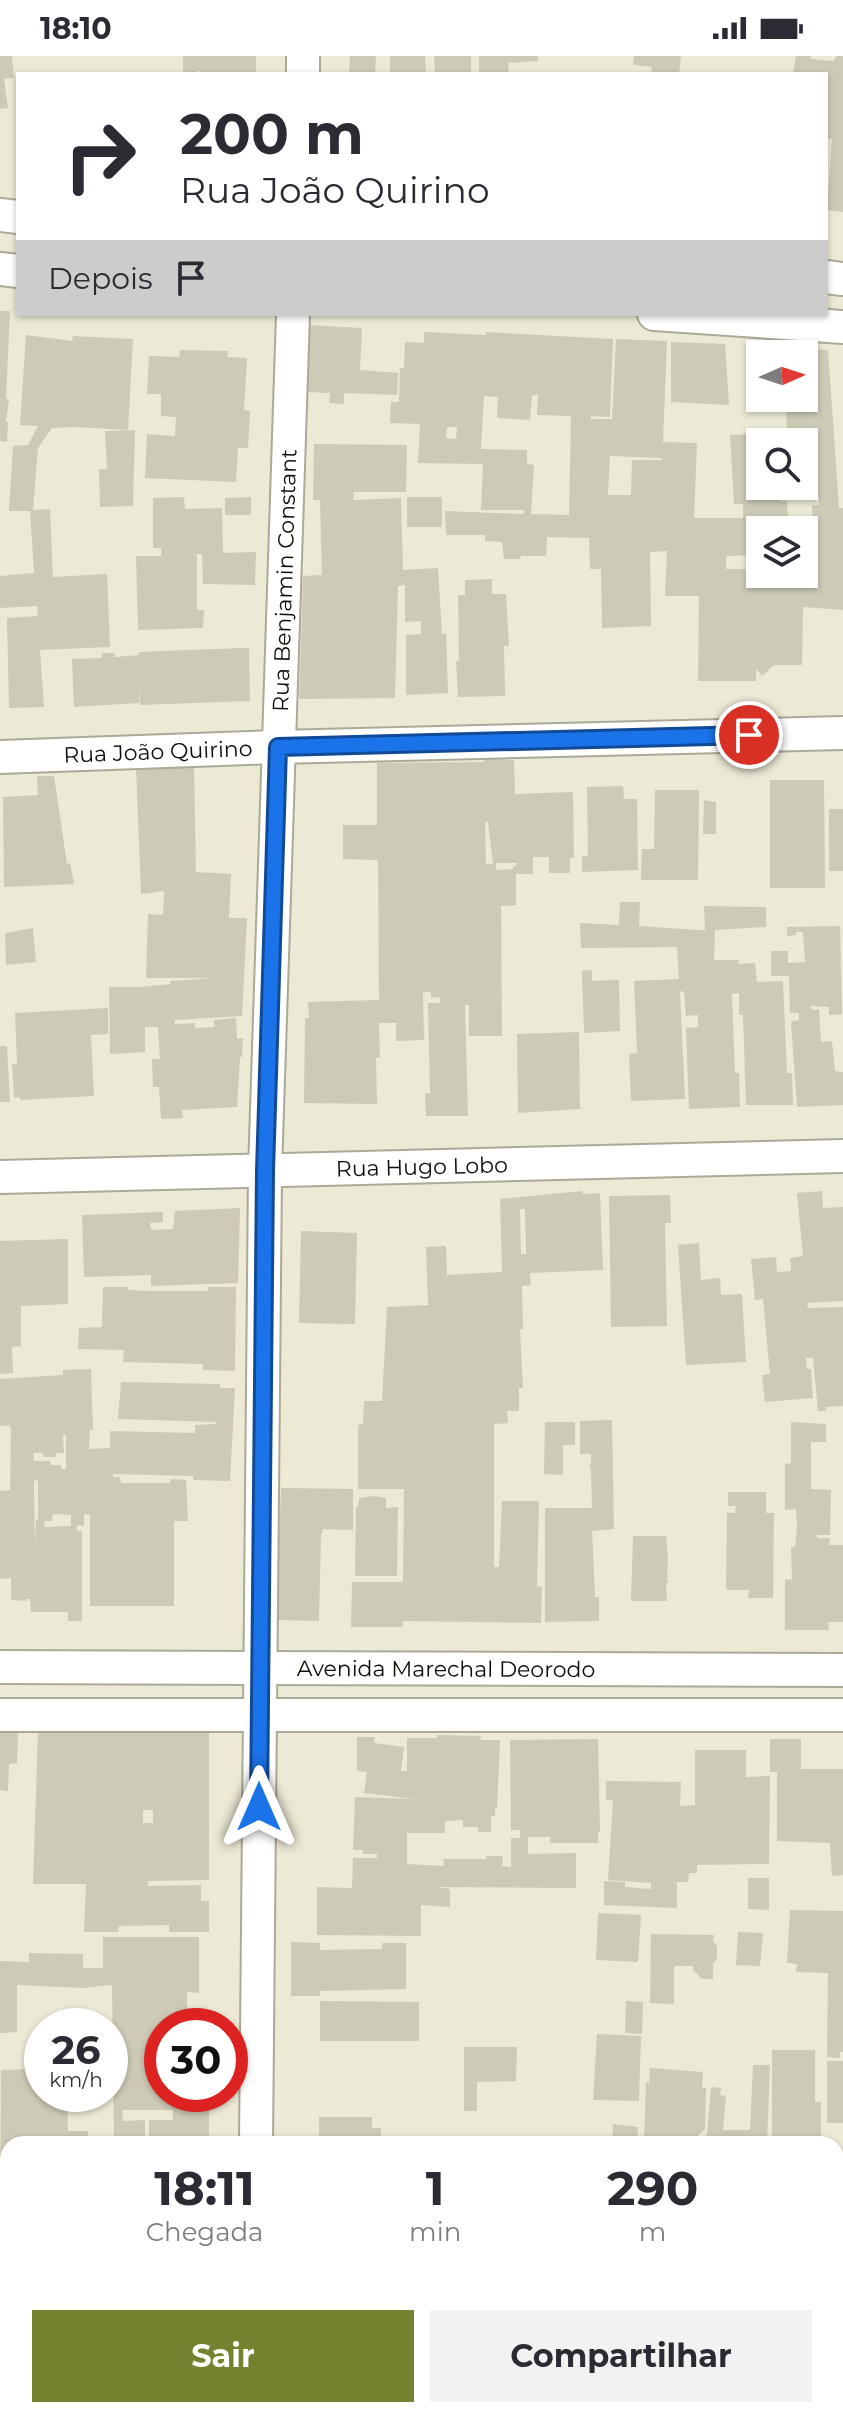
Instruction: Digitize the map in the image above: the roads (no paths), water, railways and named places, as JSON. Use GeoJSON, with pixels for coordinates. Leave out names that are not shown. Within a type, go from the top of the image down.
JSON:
{"type":"FeatureCollection","features":[{"type":"Feature","properties":{"kind":"street","name":"Rua Benjamin Constant"},"geometry":{"type":"LineString","coordinates":[[256,2136],[265,1171],[293,316]]}},
{"type":"Feature","properties":{"kind":"street"},"geometry":{"type":"LineString","coordinates":[[683,316],[843,327]]}},
{"type":"Feature","properties":{"kind":"street","name":"Rua João Quirino"},"geometry":{"type":"LineString","coordinates":[[0,757],[843,733]]}},
{"type":"Feature","properties":{"kind":"street","name":"Rua Hugo Lobo"},"geometry":{"type":"LineString","coordinates":[[0,1177],[843,1156]]}},
{"type":"Feature","properties":{"kind":"street","name":"Avenida Marechal Deorodo"},"geometry":{"type":"LineString","coordinates":[[0,1667],[843,1670]]}},
{"type":"Feature","properties":{"kind":"street"},"geometry":{"type":"LineString","coordinates":[[0,1715],[843,1715]]}}]}
